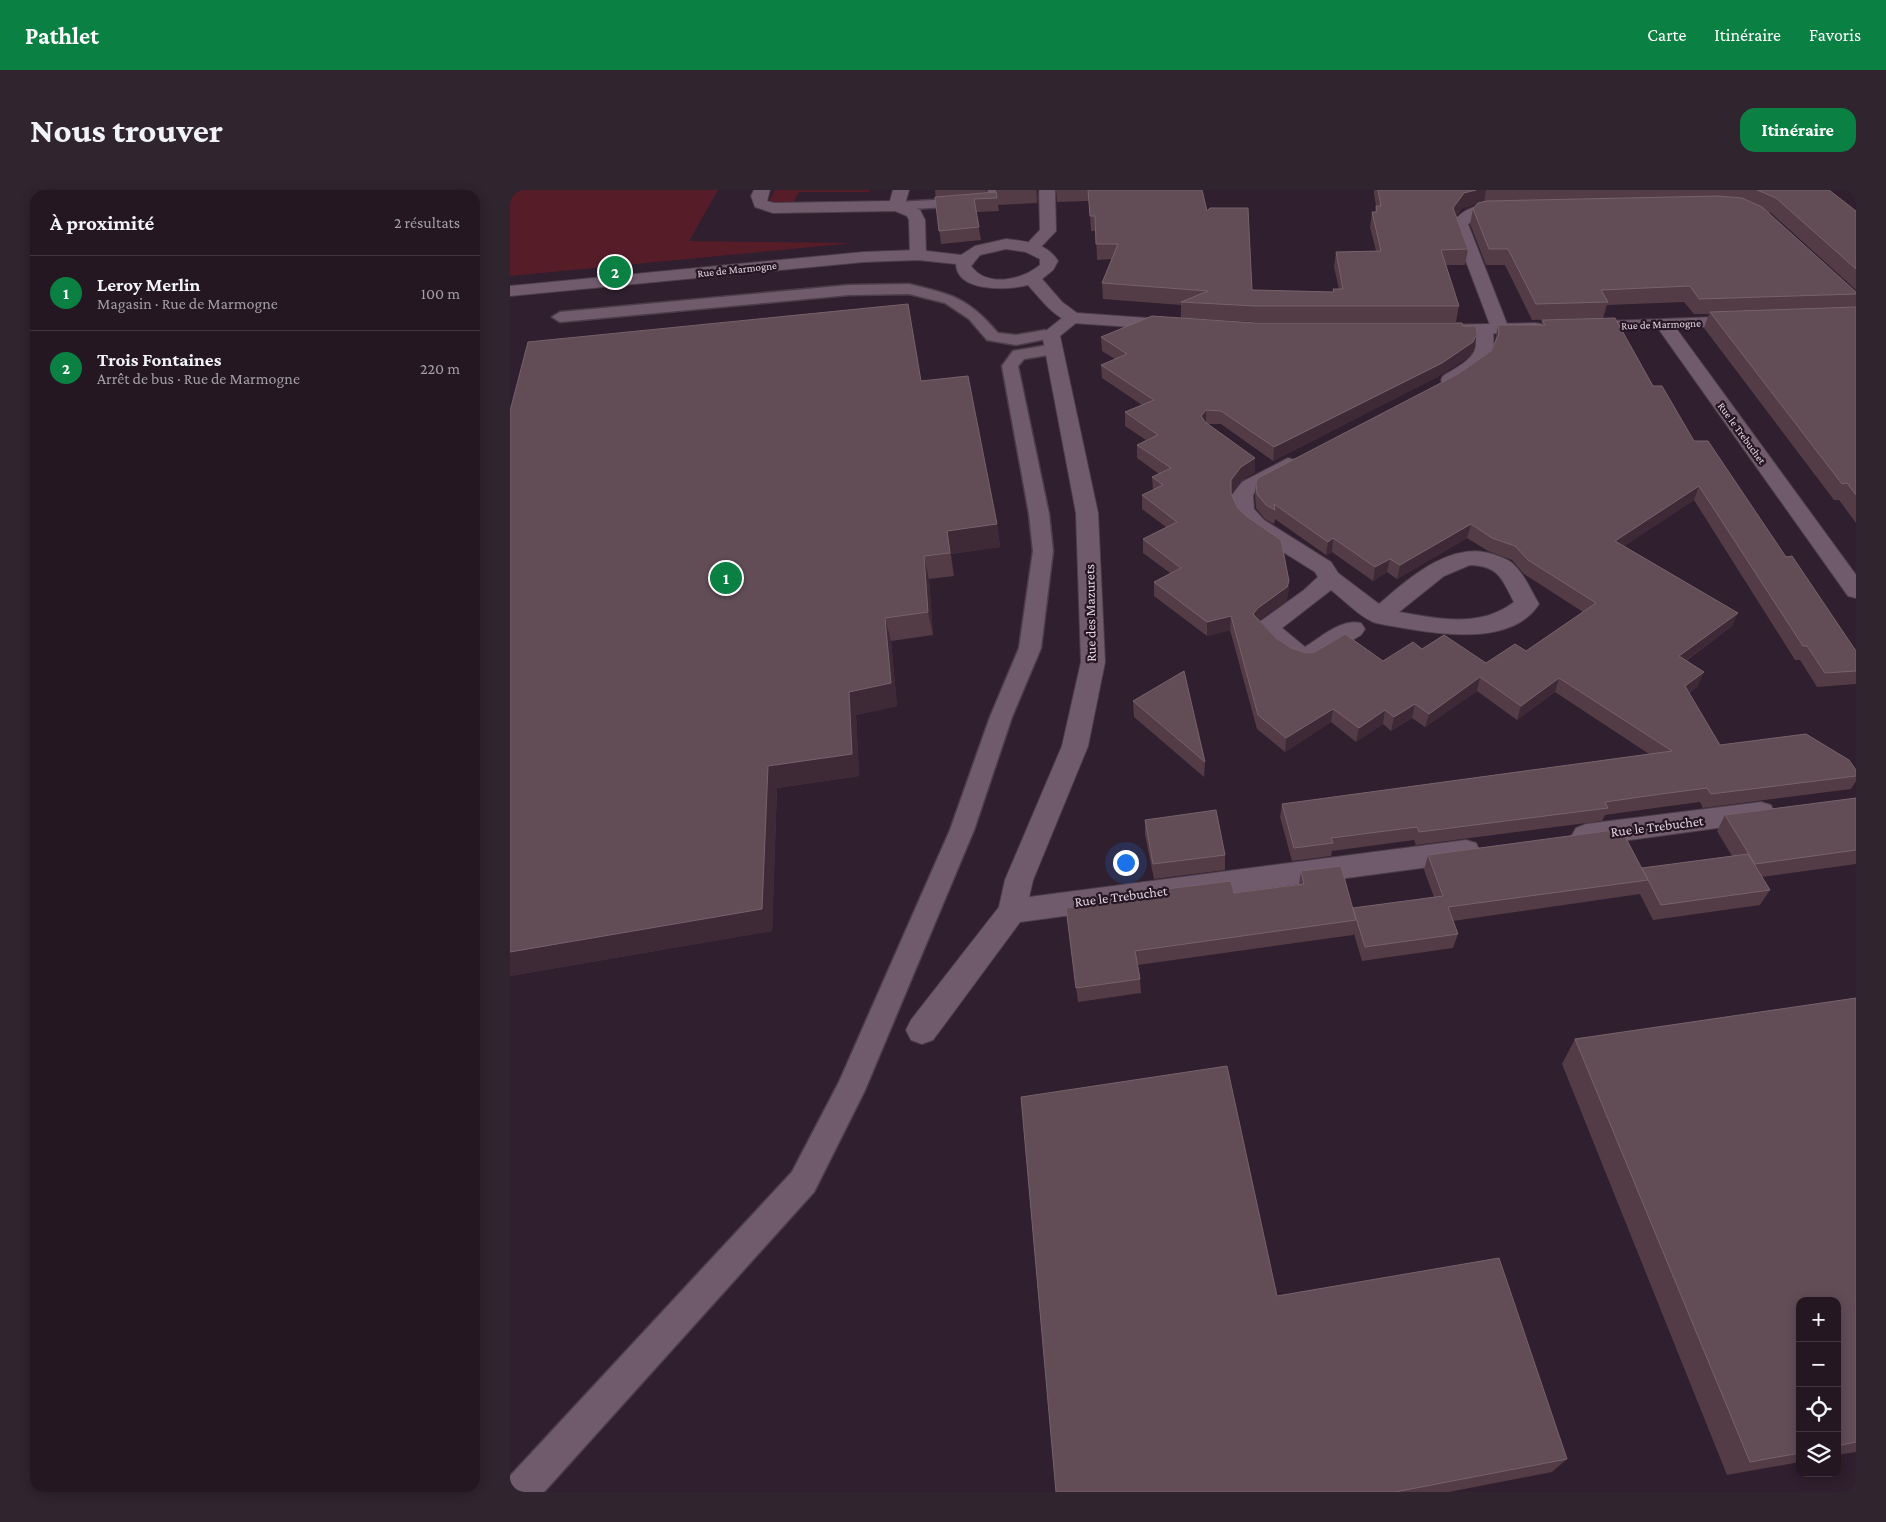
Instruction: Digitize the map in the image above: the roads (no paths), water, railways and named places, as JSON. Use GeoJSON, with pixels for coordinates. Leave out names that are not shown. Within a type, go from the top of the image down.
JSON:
{"type":"FeatureCollection","features":[{"type":"Feature","properties":{"kind":"street"},"geometry":{"type":"LineString","coordinates":[[762,190],[759,196],[760,204],[773,208],[899,198],[914,213],[918,220],[918,255]]}},
{"type":"Feature","properties":{"kind":"street"},"geometry":{"type":"LineString","coordinates":[[1032,247],[1048,231],[1047,190]]}},
{"type":"Feature","properties":{"kind":"street"},"geometry":{"type":"LineString","coordinates":[[1430,391],[1480,360],[1492,329],[1460,224],[1468,213],[1484,209],[1523,208]]}},
{"type":"Feature","properties":{"kind":"street"},"geometry":{"type":"LineString","coordinates":[[1020,244],[1032,247],[1047,256],[1048,262],[1046,268],[1032,278],[1006,284],[982,281],[966,272],[963,266],[964,260],[970,254],[993,245],[1020,244]]}},
{"type":"Feature","properties":{"kind":"street","name":"Rue de Marmogne"},"geometry":{"type":"LineString","coordinates":[[510,291],[864,257],[918,255],[964,260]]}},
{"type":"Feature","properties":{"kind":"street"},"geometry":{"type":"LineString","coordinates":[[1032,278],[1056,306],[1073,318],[1196,326]]}},
{"type":"Feature","properties":{"kind":"street"},"geometry":{"type":"LineString","coordinates":[[1052,342],[1073,318]]}},
{"type":"Feature","properties":{"kind":"street","name":"Rue de Marmogne"},"geometry":{"type":"LineString","coordinates":[[1568,327],[1757,321]]}},
{"type":"Feature","properties":{"kind":"street","name":"Rue le Trebuchet"},"geometry":{"type":"LineString","coordinates":[[1664,324],[1856,591]]}},
{"type":"Feature","properties":{"kind":"street"},"geometry":{"type":"LineString","coordinates":[[1424,330],[1548,328]]}},
{"type":"Feature","properties":{"kind":"street","name":"Rue des Mazurets"},"geometry":{"type":"LineString","coordinates":[[922,1030],[1012,911],[1019,880],[1075,746],[1093,662],[1087,513],[1052,342]]}},
{"type":"Feature","properties":{"kind":"street"},"geometry":{"type":"LineString","coordinates":[[1307,454],[1265,467],[1242,495],[1243,510],[1256,525],[1327,573],[1380,616],[1470,629],[1515,616],[1527,604],[1503,566],[1480,558],[1451,562],[1420,582],[1380,616]]}},
{"type":"Feature","properties":{"kind":"street"},"geometry":{"type":"LineString","coordinates":[[1327,573],[1312,595],[1266,628],[1304,658],[1353,629]]}},
{"type":"Feature","properties":{"kind":"street","name":"Rue le Trebuchet"},"geometry":{"type":"LineString","coordinates":[[1561,838],[1787,809]]}},
{"type":"Feature","properties":{"kind":"street","name":"Rue le Trebuchet"},"geometry":{"type":"LineString","coordinates":[[1012,911],[1493,848]]}},
{"type":"Feature","properties":{"kind":"lane"},"geometry":{"type":"LineString","coordinates":[[899,198],[991,201],[994,198],[995,190]]}},
{"type":"Feature","properties":{"kind":"lane"},"geometry":{"type":"LineString","coordinates":[[560,317],[849,290],[908,290],[951,300],[976,316],[993,337],[1052,342]]}},
{"type":"Feature","properties":{"kind":"lane"},"geometry":{"type":"LineString","coordinates":[[520,1492],[802,1182],[850,1090],[962,830],[1001,717],[1030,648],[1043,551],[1039,514],[1010,366],[1020,355],[1052,342]]}},
{"type":"Feature","properties":{"kind":"place","name":"Trois Fontaines"},"geometry":{"type":"Point","coordinates":[615,272]}},
{"type":"Feature","properties":{"kind":"place","name":"Leroy Merlin"},"geometry":{"type":"Point","coordinates":[726,578]}}]}
